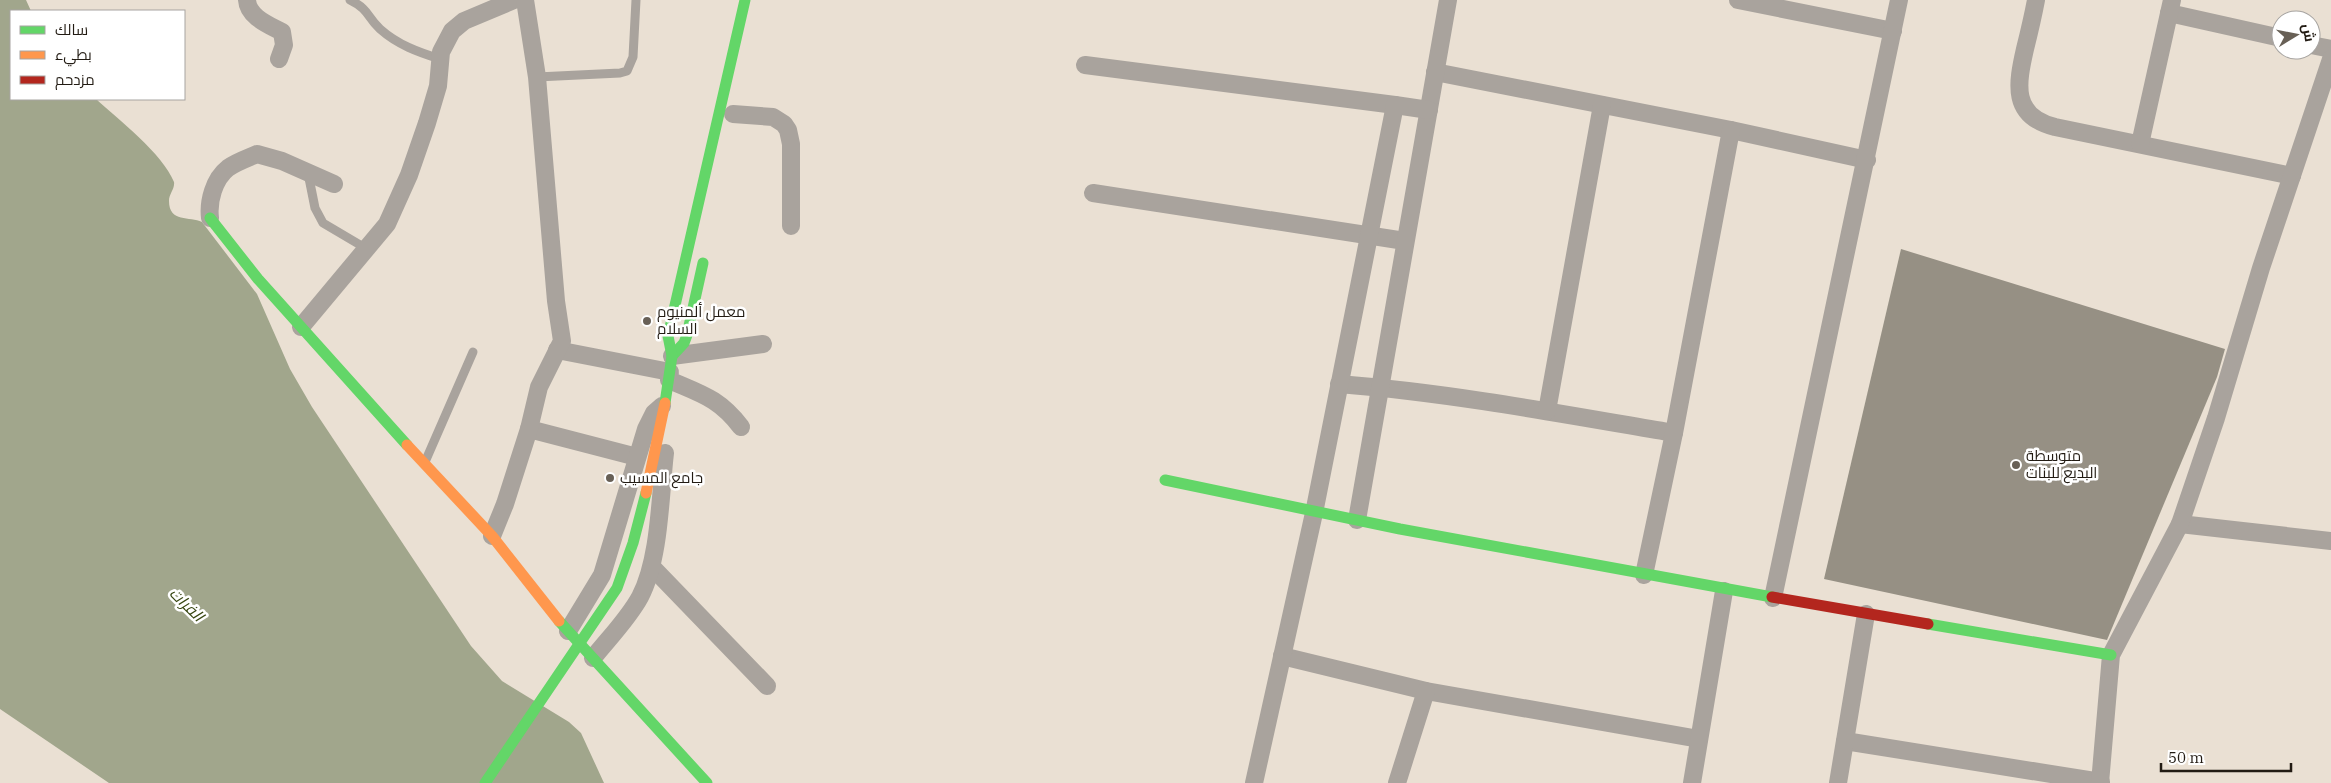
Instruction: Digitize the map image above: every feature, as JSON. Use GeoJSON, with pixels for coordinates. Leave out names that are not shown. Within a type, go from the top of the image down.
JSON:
{"type":"FeatureCollection","features":[{"type":"Feature","properties":{"kind":"street"},"geometry":{"type":"LineString","coordinates":[[247,0],[247,6],[258,18],[282,32],[284,45],[279,59]]}},
{"type":"Feature","properties":{"kind":"street"},"geometry":{"type":"LineString","coordinates":[[301,327],[387,224],[409,175],[438,86],[441,52],[452,31],[464,21],[514,0]]}},
{"type":"Feature","properties":{"kind":"street"},"geometry":{"type":"LineString","coordinates":[[492,536],[505,504],[540,387],[562,341],[555,292],[537,77],[526,0]]}},
{"type":"Feature","properties":{"kind":"street"},"geometry":{"type":"LineString","coordinates":[[485,783],[617,588],[628,563],[665,402],[670,369],[668,336],[745,0]]}},
{"type":"Feature","properties":{"kind":"street"},"geometry":{"type":"LineString","coordinates":[[1357,520],[1448,0]]}},
{"type":"Feature","properties":{"kind":"street"},"geometry":{"type":"LineString","coordinates":[[1738,0],[1893,31]]}},
{"type":"Feature","properties":{"kind":"street"},"geometry":{"type":"LineString","coordinates":[[1773,598],[1867,160],[1899,0]]}},
{"type":"Feature","properties":{"kind":"street"},"geometry":{"type":"LineString","coordinates":[[2036,0],[2018,79],[2018,90],[2026,110],[2044,124],[2292,176]]}},
{"type":"Feature","properties":{"kind":"street"},"geometry":{"type":"LineString","coordinates":[[2140,144],[2171,7],[2271,35]]}},
{"type":"Feature","properties":{"kind":"street"},"geometry":{"type":"LineString","coordinates":[[1845,741],[2100,782],[2112,655],[2180,524],[2205,453],[2261,268],[2331,59]]}},
{"type":"Feature","properties":{"kind":"street"},"geometry":{"type":"LineString","coordinates":[[1085,65],[1428,110]]}},
{"type":"Feature","properties":{"kind":"street"},"geometry":{"type":"LineString","coordinates":[[1435,72],[1731,130],[1867,160]]}},
{"type":"Feature","properties":{"kind":"street"},"geometry":{"type":"LineString","coordinates":[[1254,783],[1314,513],[1395,105]]}},
{"type":"Feature","properties":{"kind":"street"},"geometry":{"type":"LineString","coordinates":[[1547,411],[1602,105]]}},
{"type":"Feature","properties":{"kind":"street"},"geometry":{"type":"LineString","coordinates":[[733,114],[773,117],[784,124],[788,130],[791,144],[791,226]]}},
{"type":"Feature","properties":{"kind":"street"},"geometry":{"type":"LineString","coordinates":[[1644,575],[1674,433],[1731,130]]}},
{"type":"Feature","properties":{"kind":"street"},"geometry":{"type":"LineString","coordinates":[[334,184],[282,161],[257,154],[228,168],[218,180],[208,206],[210,218],[258,279],[424,464],[492,536],[568,631],[707,783]]}},
{"type":"Feature","properties":{"kind":"street"},"geometry":{"type":"LineString","coordinates":[[1093,193],[1405,241]]}},
{"type":"Feature","properties":{"kind":"street"},"geometry":{"type":"LineString","coordinates":[[670,369],[687,335],[705,250]]}},
{"type":"Feature","properties":{"kind":"street"},"geometry":{"type":"LineString","coordinates":[[670,369],[762,344]]}},
{"type":"Feature","properties":{"kind":"street"},"geometry":{"type":"LineString","coordinates":[[558,350],[670,369],[729,410],[741,427]]}},
{"type":"Feature","properties":{"kind":"street"},"geometry":{"type":"LineString","coordinates":[[1339,384],[1379,387],[1547,411],[1674,433]]}},
{"type":"Feature","properties":{"kind":"street"},"geometry":{"type":"LineString","coordinates":[[568,631],[602,575],[649,420],[665,402]]}},
{"type":"Feature","properties":{"kind":"street"},"geometry":{"type":"LineString","coordinates":[[594,658],[636,604],[652,567],[667,430],[665,402]]}},
{"type":"Feature","properties":{"kind":"street"},"geometry":{"type":"LineString","coordinates":[[529,429],[637,457]]}},
{"type":"Feature","properties":{"kind":"street"},"geometry":{"type":"LineString","coordinates":[[1164,480],[1314,513],[1724,591],[2112,655]]}},
{"type":"Feature","properties":{"kind":"street"},"geometry":{"type":"LineString","coordinates":[[2180,524],[2331,541]]}},
{"type":"Feature","properties":{"kind":"street"},"geometry":{"type":"LineString","coordinates":[[652,567],[767,686]]}},
{"type":"Feature","properties":{"kind":"street"},"geometry":{"type":"LineString","coordinates":[[1692,783],[1724,591]]}},
{"type":"Feature","properties":{"kind":"street"},"geometry":{"type":"LineString","coordinates":[[1838,783],[1866,614]]}},
{"type":"Feature","properties":{"kind":"street"},"geometry":{"type":"LineString","coordinates":[[1282,656],[1426,692],[1699,738]]}},
{"type":"Feature","properties":{"kind":"street"},"geometry":{"type":"LineString","coordinates":[[1397,783],[1426,692]]}},
{"type":"Feature","properties":{"kind":"lane"},"geometry":{"type":"LineString","coordinates":[[350,0],[364,7],[379,28],[392,39],[409,49],[440,59]]}},
{"type":"Feature","properties":{"kind":"lane"},"geometry":{"type":"LineString","coordinates":[[537,77],[620,73],[627,71],[633,58],[636,0]]}},
{"type":"Feature","properties":{"kind":"lane"},"geometry":{"type":"LineString","coordinates":[[308,172],[315,208],[323,223],[367,249]]}},
{"type":"Feature","properties":{"kind":"lane"},"geometry":{"type":"LineString","coordinates":[[424,464],[473,352]]}},
{"type":"Feature","properties":{"kind":"water","name":"الفرات"},"geometry":{"type":"Polygon","coordinates":[[[0,0],[26,0],[31,10],[10,10],[10,100],[97,100],[160,160],[174,182],[169,201],[172,213],[181,218],[202,222],[257,294],[290,369],[312,407],[471,646],[502,681],[569,722],[581,733],[604,783],[109,783],[0,709],[0,0]]]}},
{"type":"Feature","properties":{"kind":"building","name":"متوسطة البديع للبنات"},"geometry":{"type":"Polygon","coordinates":[[[1901,249],[2225,349],[2217,377],[2107,640],[1824,579],[1901,249]]]}},
{"type":"Feature","properties":{"kind":"traffic: fast"},"geometry":{"type":"LineString","coordinates":[[665,403],[672,356],[668,336],[745,0]]}},
{"type":"Feature","properties":{"kind":"traffic: fast"},"geometry":{"type":"LineString","coordinates":[[210,218],[258,279],[407,445]]}},
{"type":"Feature","properties":{"kind":"traffic: fast"},"geometry":{"type":"LineString","coordinates":[[672,356],[684,343],[687,335],[703,263]]}},
{"type":"Feature","properties":{"kind":"traffic: fast"},"geometry":{"type":"LineString","coordinates":[[1165,480],[1400,529],[1772,597]]}},
{"type":"Feature","properties":{"kind":"traffic: fast"},"geometry":{"type":"LineString","coordinates":[[485,783],[617,588],[633,543],[646,493]]}},
{"type":"Feature","properties":{"kind":"traffic: fast"},"geometry":{"type":"LineString","coordinates":[[559,621],[707,783]]}},
{"type":"Feature","properties":{"kind":"traffic: fast"},"geometry":{"type":"LineString","coordinates":[[1928,624],[2111,655]]}},
{"type":"Feature","properties":{"kind":"traffic: slow"},"geometry":{"type":"LineString","coordinates":[[646,493],[665,403]]}},
{"type":"Feature","properties":{"kind":"traffic: slow"},"geometry":{"type":"LineString","coordinates":[[407,445],[492,536],[559,621]]}},
{"type":"Feature","properties":{"kind":"traffic: jam"},"geometry":{"type":"LineString","coordinates":[[1772,597],[1928,624]]}},
{"type":"Feature","properties":{"kind":"place","name":"معمل ألمنيوم السلام"},"geometry":{"type":"Point","coordinates":[647,321]}},
{"type":"Feature","properties":{"kind":"place","name":"متوسطة البديع للبنات"},"geometry":{"type":"Point","coordinates":[2016,465]}},
{"type":"Feature","properties":{"kind":"place","name":"جامع المسيب"},"geometry":{"type":"Point","coordinates":[610,478]}}]}
